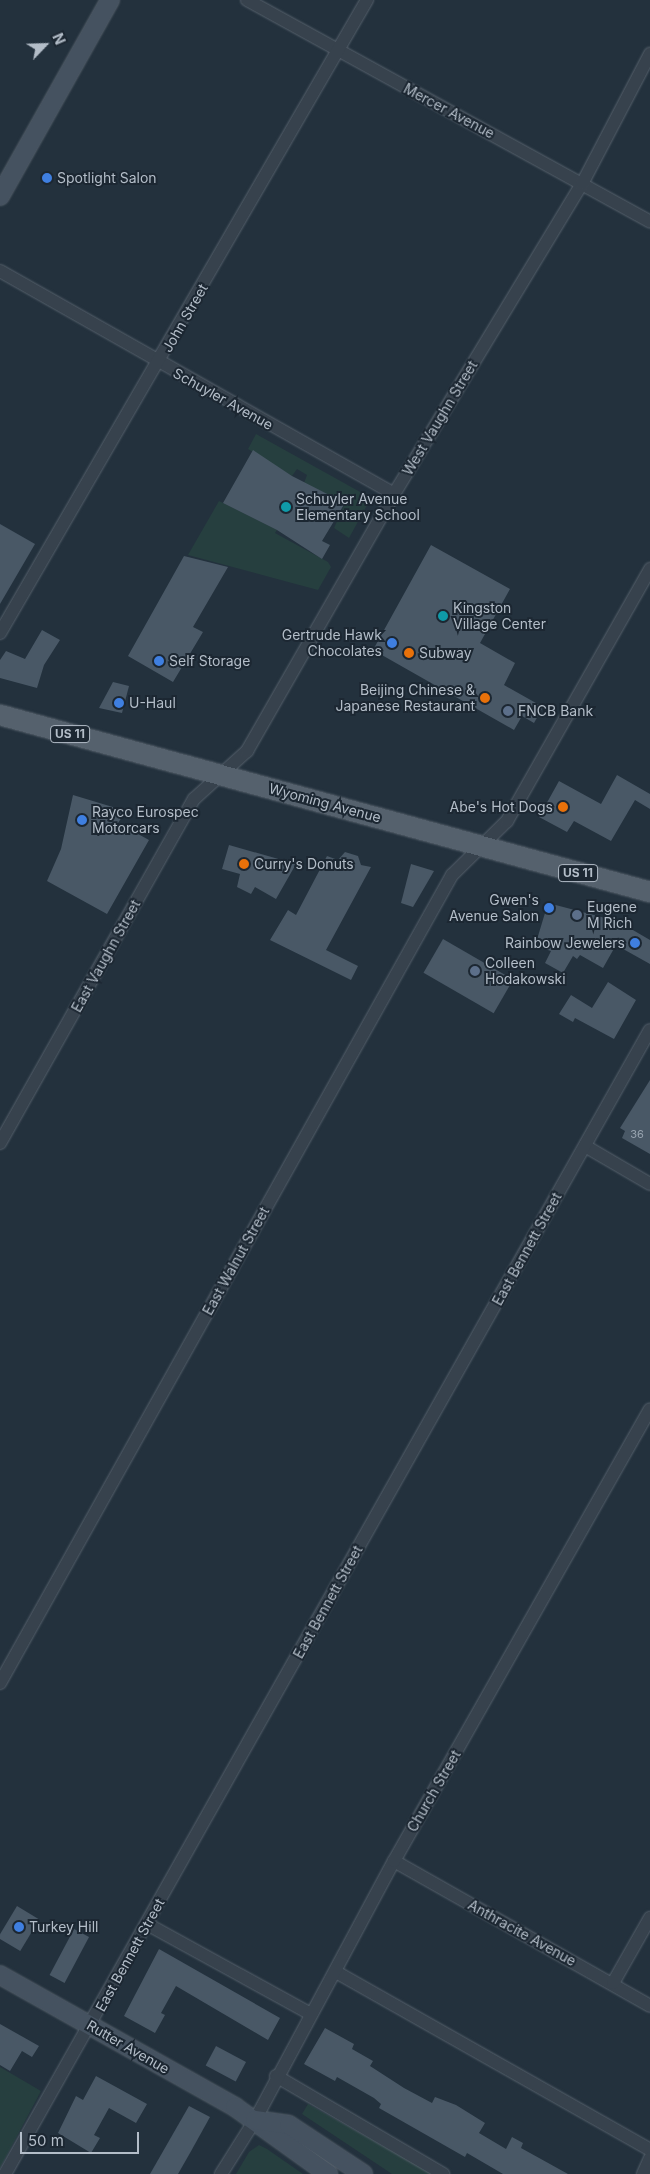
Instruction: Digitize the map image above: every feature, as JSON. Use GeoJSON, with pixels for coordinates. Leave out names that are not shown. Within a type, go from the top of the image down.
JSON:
{"type":"FeatureCollection","features":[{"type":"Feature","properties":{"kind":"main road"},"geometry":{"type":"LineString","coordinates":[[0,196],[110,0]]}},
{"type":"Feature","properties":{"kind":"main road","name":"Wyoming Avenue"},"geometry":{"type":"LineString","coordinates":[[0,715],[650,892]]}},
{"type":"Feature","properties":{"kind":"main road","name":"Rutter Avenue"},"geometry":{"type":"LineString","coordinates":[[0,1976],[256,2120],[280,2141],[328,2174]]}},
{"type":"Feature","properties":{"kind":"main road","name":"Rutter Avenue"},"geometry":{"type":"LineString","coordinates":[[256,2120],[290,2125],[362,2174]]}},
{"type":"Feature","properties":{"kind":"street","name":"Mercer Avenue"},"geometry":{"type":"LineString","coordinates":[[247,0],[337,52],[650,222]]}},
{"type":"Feature","properties":{"kind":"street","name":"John Street"},"geometry":{"type":"LineString","coordinates":[[0,633],[159,364],[368,0]]}},
{"type":"Feature","properties":{"kind":"street","name":"West Vaughn Street"},"geometry":{"type":"LineString","coordinates":[[221,775],[247,751],[394,494],[582,184],[650,54]]}},
{"type":"Feature","properties":{"kind":"street","name":"Schuyler Avenue"},"geometry":{"type":"LineString","coordinates":[[0,271],[159,364],[394,494]]}},
{"type":"Feature","properties":{"kind":"street","name":"East Walnut Street"},"geometry":{"type":"LineString","coordinates":[[0,1683],[452,875],[507,821],[650,569]]}},
{"type":"Feature","properties":{"kind":"street","name":"East Vaughn Street"},"geometry":{"type":"LineString","coordinates":[[0,1143],[194,799],[221,775]]}},
{"type":"Feature","properties":{"kind":"street","name":"East Bennett Street"},"geometry":{"type":"LineString","coordinates":[[5,2174],[650,1030]]}},
{"type":"Feature","properties":{"kind":"street"},"geometry":{"type":"LineString","coordinates":[[585,1146],[650,1184]]}},
{"type":"Feature","properties":{"kind":"street","name":"Church Street"},"geometry":{"type":"LineString","coordinates":[[220,2174],[256,2120],[276,2076],[336,1972],[394,1861],[650,1409]]}},
{"type":"Feature","properties":{"kind":"street","name":"Anthracite Avenue"},"geometry":{"type":"LineString","coordinates":[[394,1861],[613,1983],[650,2006]]}},
{"type":"Feature","properties":{"kind":"street"},"geometry":{"type":"LineString","coordinates":[[613,1983],[650,1918]]}},
{"type":"Feature","properties":{"kind":"street"},"geometry":{"type":"LineString","coordinates":[[147,1924],[311,2014]]}},
{"type":"Feature","properties":{"kind":"street"},"geometry":{"type":"LineString","coordinates":[[336,1972],[650,2150]]}},
{"type":"Feature","properties":{"kind":"street"},"geometry":{"type":"LineString","coordinates":[[276,2076],[442,2174]]}},
{"type":"Feature","properties":{"kind":"street"},"geometry":{"type":"LineString","coordinates":[[643,2174],[650,2158]]}},
{"type":"Feature","properties":{"kind":"green space"},"geometry":{"type":"Polygon","coordinates":[[[256,434],[371,498],[349,538],[334,528],[345,503],[304,483],[307,475],[297,469],[292,476],[248,449],[256,434]]]}},
{"type":"Feature","properties":{"kind":"green space"},"geometry":{"type":"Polygon","coordinates":[[[219,501],[277,530],[275,533],[328,562],[331,567],[318,590],[188,555],[219,501]]]}},
{"type":"Feature","properties":{"kind":"green space"},"geometry":{"type":"Polygon","coordinates":[[[0,2067],[41,2091],[0,2168],[0,2067]]]}},
{"type":"Feature","properties":{"kind":"green space"},"geometry":{"type":"Polygon","coordinates":[[[308,2104],[433,2174],[392,2174],[302,2114],[308,2104]]]}},
{"type":"Feature","properties":{"kind":"green space"},"geometry":{"type":"Polygon","coordinates":[[[259,2145],[303,2174],[236,2174],[249,2152],[259,2145]]]}},
{"type":"Feature","properties":{"kind":"building","name":"Schuyler Avenue Elementary School"},"geometry":{"type":"Polygon","coordinates":[[[253,450],[292,476],[345,503],[322,541],[330,545],[322,559],[277,530],[223,503],[253,450]]]}},
{"type":"Feature","properties":{"kind":"building"},"geometry":{"type":"Polygon","coordinates":[[[0,524],[35,544],[0,604],[0,524]]]}},
{"type":"Feature","properties":{"kind":"building","name":"Kingston Village Center"},"geometry":{"type":"Polygon","coordinates":[[[431,545],[510,589],[480,643],[515,663],[504,685],[543,707],[534,723],[522,716],[514,730],[373,650],[431,545]]]}},
{"type":"Feature","properties":{"kind":"building"},"geometry":{"type":"Polygon","coordinates":[[[184,556],[228,567],[193,627],[203,632],[173,682],[128,656],[184,556]]]}},
{"type":"Feature","properties":{"kind":"building"},"geometry":{"type":"Polygon","coordinates":[[[42,630],[60,640],[44,665],[37,688],[0,678],[0,660],[6,651],[25,659],[42,630]]]}},
{"type":"Feature","properties":{"kind":"building"},"geometry":{"type":"Polygon","coordinates":[[[113,682],[129,686],[122,713],[99,708],[113,682]]]}},
{"type":"Feature","properties":{"kind":"building"},"geometry":{"type":"Polygon","coordinates":[[[617,775],[650,794],[650,809],[635,800],[611,841],[574,821],[567,832],[539,817],[559,781],[601,804],[617,775]]]}},
{"type":"Feature","properties":{"kind":"building"},"geometry":{"type":"Polygon","coordinates":[[[73,795],[126,811],[118,823],[149,840],[107,914],[47,881],[61,849],[73,795]]]}},
{"type":"Feature","properties":{"kind":"building"},"geometry":{"type":"Polygon","coordinates":[[[229,845],[296,864],[276,899],[255,887],[251,894],[237,887],[240,874],[222,869],[229,845]]]}},
{"type":"Feature","properties":{"kind":"building"},"geometry":{"type":"Polygon","coordinates":[[[345,852],[358,856],[361,865],[371,867],[326,950],[358,966],[351,980],[270,940],[288,910],[296,915],[327,856],[338,860],[345,852]]]}},
{"type":"Feature","properties":{"kind":"building"},"geometry":{"type":"Polygon","coordinates":[[[411,864],[434,871],[413,907],[401,903],[411,864]]]}},
{"type":"Feature","properties":{"kind":"building"},"geometry":{"type":"Polygon","coordinates":[[[548,903],[628,924],[626,926],[650,940],[650,964],[616,945],[603,968],[580,955],[577,959],[573,956],[563,973],[545,963],[551,951],[535,946],[548,903]]]}},
{"type":"Feature","properties":{"kind":"building"},"geometry":{"type":"Polygon","coordinates":[[[443,939],[513,980],[494,1013],[423,973],[443,939]]]}},
{"type":"Feature","properties":{"kind":"building"},"geometry":{"type":"Polygon","coordinates":[[[608,982],[636,1000],[614,1039],[575,1018],[573,1022],[559,1014],[571,995],[592,1008],[608,982]]]}},
{"type":"Feature","properties":{"kind":"building"},"geometry":{"type":"Polygon","coordinates":[[[650,1080],[650,1154],[622,1138],[625,1131],[620,1128],[650,1080]]]}},
{"type":"Feature","properties":{"kind":"building","name":"Turkey Hill"},"geometry":{"type":"Polygon","coordinates":[[[17,1906],[39,1919],[20,1951],[0,1939],[0,1934],[17,1906]]]}},
{"type":"Feature","properties":{"kind":"building","name":"Turkey Hill"},"geometry":{"type":"Polygon","coordinates":[[[74,1929],[89,1937],[65,1983],[50,1975],[74,1929]]]}},
{"type":"Feature","properties":{"kind":"building"},"geometry":{"type":"Polygon","coordinates":[[[159,1949],[280,2018],[268,2040],[176,1986],[161,2013],[165,2015],[155,2033],[124,2016],[159,1949]]]}},
{"type":"Feature","properties":{"kind":"building"},"geometry":{"type":"Polygon","coordinates":[[[0,2024],[39,2046],[32,2057],[22,2051],[10,2071],[0,2065],[0,2024]]]}},
{"type":"Feature","properties":{"kind":"building"},"geometry":{"type":"Polygon","coordinates":[[[325,2028],[354,2044],[352,2049],[373,2061],[370,2066],[404,2088],[432,2103],[435,2097],[456,2105],[485,2123],[479,2133],[506,2149],[512,2137],[523,2143],[521,2148],[568,2174],[503,2174],[467,2153],[465,2157],[379,2108],[381,2104],[374,2098],[337,2077],[335,2081],[304,2064],[325,2028]]]}},
{"type":"Feature","properties":{"kind":"building"},"geometry":{"type":"Polygon","coordinates":[[[216,2046],[246,2062],[236,2081],[206,2065],[216,2046]]]}},
{"type":"Feature","properties":{"kind":"building"},"geometry":{"type":"Polygon","coordinates":[[[96,2076],[147,2104],[136,2123],[109,2108],[94,2135],[100,2138],[91,2153],[58,2133],[76,2096],[83,2100],[96,2076]]]}},
{"type":"Feature","properties":{"kind":"building"},"geometry":{"type":"Polygon","coordinates":[[[189,2106],[210,2117],[178,2174],[150,2174],[189,2106]]]}},
{"type":"Feature","properties":{"kind":"place","name":"Spotlight Salon"},"geometry":{"type":"Point","coordinates":[47,178]}},
{"type":"Feature","properties":{"kind":"place","name":"Schuyler Avenue Elementary School"},"geometry":{"type":"Point","coordinates":[286,507]}},
{"type":"Feature","properties":{"kind":"place","name":"Kingston Village Center"},"geometry":{"type":"Point","coordinates":[443,616]}},
{"type":"Feature","properties":{"kind":"place","name":"Gertrude Hawk Chocolates"},"geometry":{"type":"Point","coordinates":[392,643]}},
{"type":"Feature","properties":{"kind":"place","name":"Subway"},"geometry":{"type":"Point","coordinates":[409,653]}},
{"type":"Feature","properties":{"kind":"place","name":"Self Storage"},"geometry":{"type":"Point","coordinates":[159,661]}},
{"type":"Feature","properties":{"kind":"place","name":"Beijing Chinese & Japanese Restaurant"},"geometry":{"type":"Point","coordinates":[485,698]}},
{"type":"Feature","properties":{"kind":"place","name":"U-Haul"},"geometry":{"type":"Point","coordinates":[119,703]}},
{"type":"Feature","properties":{"kind":"place","name":"FNCB Bank"},"geometry":{"type":"Point","coordinates":[508,711]}},
{"type":"Feature","properties":{"kind":"place","name":"Abe's Hot Dogs"},"geometry":{"type":"Point","coordinates":[563,807]}},
{"type":"Feature","properties":{"kind":"place","name":"Rayco Eurospec Motorcars"},"geometry":{"type":"Point","coordinates":[82,820]}},
{"type":"Feature","properties":{"kind":"place","name":"Curry's Donuts"},"geometry":{"type":"Point","coordinates":[244,864]}},
{"type":"Feature","properties":{"kind":"place","name":"Gwen's Avenue Salon"},"geometry":{"type":"Point","coordinates":[549,908]}},
{"type":"Feature","properties":{"kind":"place","name":"Eugene M Rich"},"geometry":{"type":"Point","coordinates":[577,915]}},
{"type":"Feature","properties":{"kind":"place","name":"Rainbow Jewelers"},"geometry":{"type":"Point","coordinates":[635,943]}},
{"type":"Feature","properties":{"kind":"place","name":"Colleen Hodakowski"},"geometry":{"type":"Point","coordinates":[475,971]}},
{"type":"Feature","properties":{"kind":"place","name":"Turkey Hill"},"geometry":{"type":"Point","coordinates":[19,1927]}}]}
